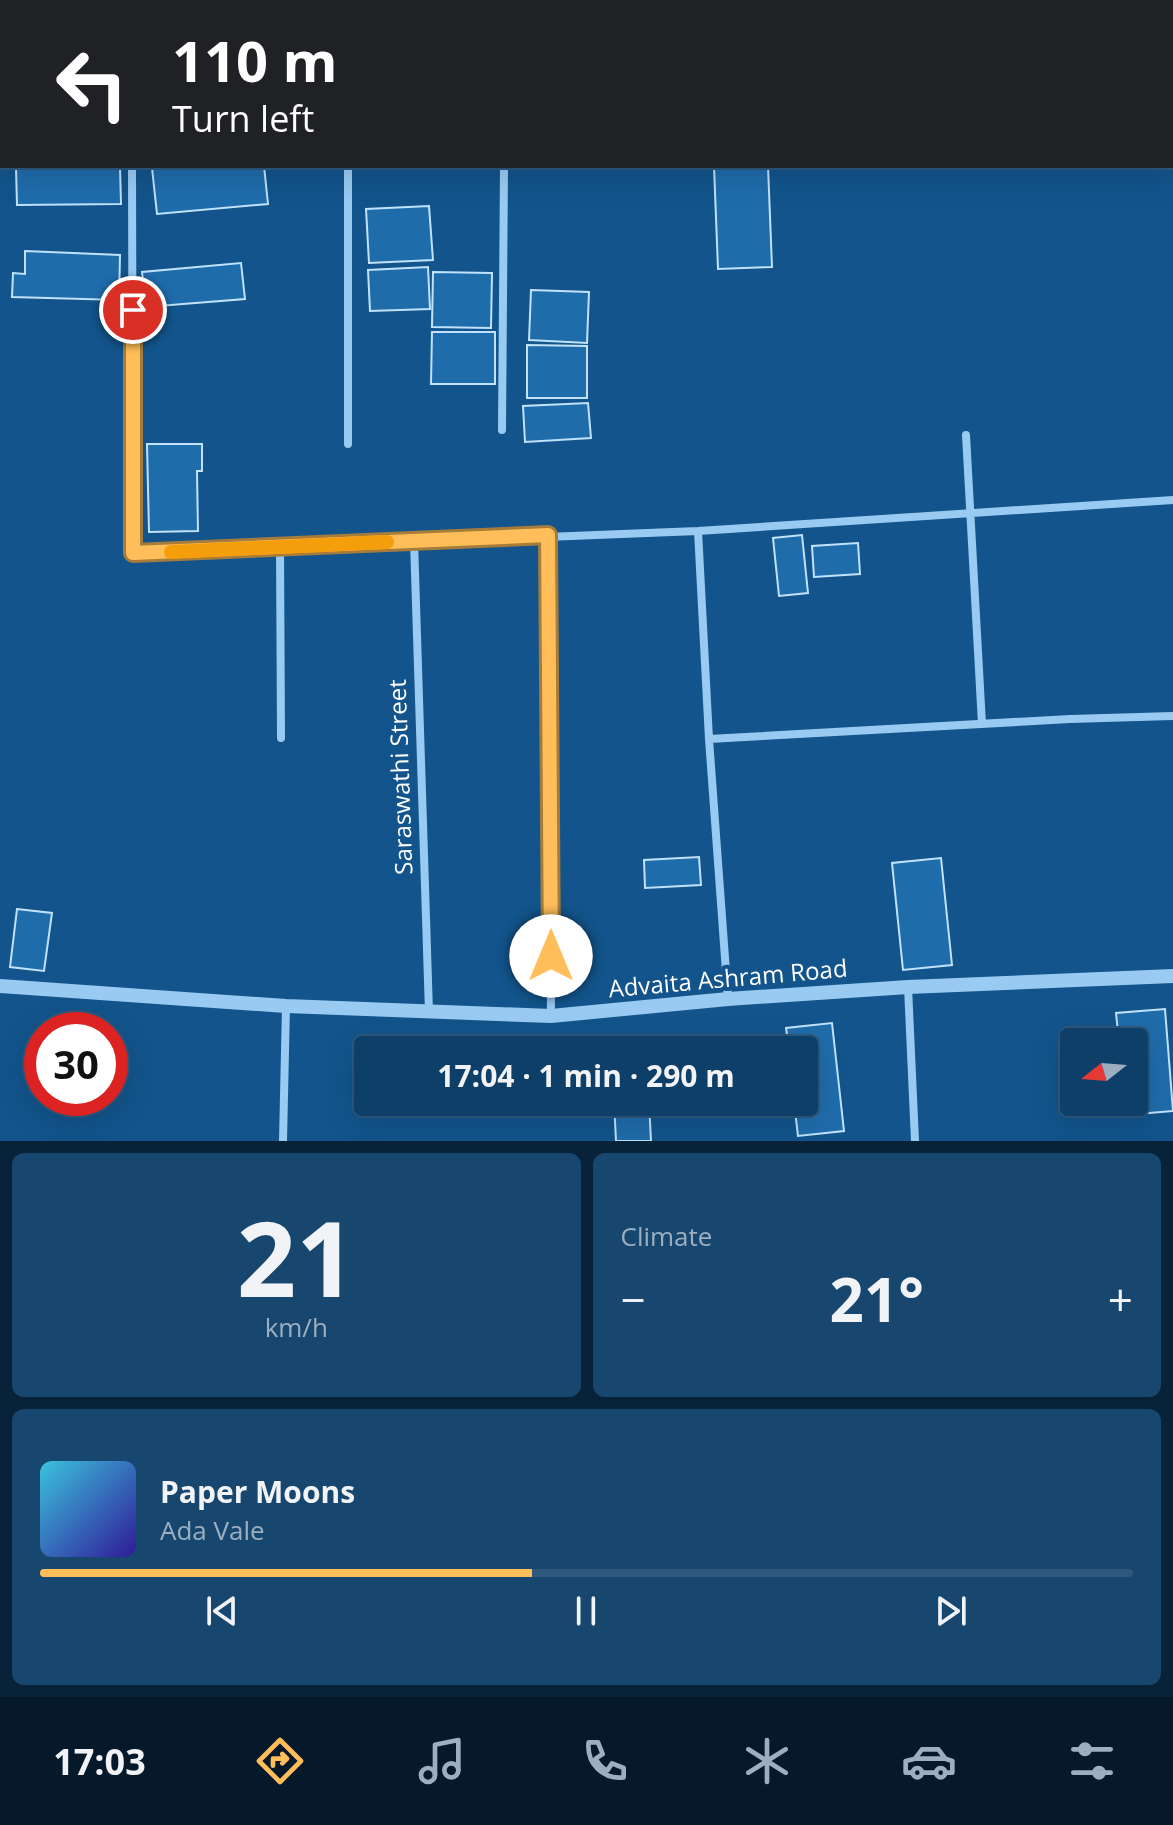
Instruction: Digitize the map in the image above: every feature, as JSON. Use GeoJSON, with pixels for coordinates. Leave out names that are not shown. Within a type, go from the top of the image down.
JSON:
{"type":"FeatureCollection","features":[{"type":"Feature","properties":{"kind":"street"},"geometry":{"type":"LineString","coordinates":[[132,168],[133,553],[698,531],[1173,500]]}},
{"type":"Feature","properties":{"kind":"street"},"geometry":{"type":"LineString","coordinates":[[348,168],[348,444]]}},
{"type":"Feature","properties":{"kind":"street"},"geometry":{"type":"LineString","coordinates":[[502,430],[504,168]]}},
{"type":"Feature","properties":{"kind":"street"},"geometry":{"type":"LineString","coordinates":[[966,435],[982,724]]}},
{"type":"Feature","properties":{"kind":"street"},"geometry":{"type":"LineString","coordinates":[[698,531],[728,999]]}},
{"type":"Feature","properties":{"kind":"street"},"geometry":{"type":"LineString","coordinates":[[548,535],[551,1016]]}},
{"type":"Feature","properties":{"kind":"street","name":"Saraswathi Street"},"geometry":{"type":"LineString","coordinates":[[414,541],[429,1012]]}},
{"type":"Feature","properties":{"kind":"street"},"geometry":{"type":"LineString","coordinates":[[280,547],[281,738]]}},
{"type":"Feature","properties":{"kind":"street"},"geometry":{"type":"LineString","coordinates":[[709,739],[1173,716]]}},
{"type":"Feature","properties":{"kind":"street","name":"Advaita Ashram Road"},"geometry":{"type":"LineString","coordinates":[[0,986],[286,1006],[551,1016],[728,999],[908,987],[1173,976]]}},
{"type":"Feature","properties":{"kind":"street"},"geometry":{"type":"LineString","coordinates":[[908,987],[915,1141]]}},
{"type":"Feature","properties":{"kind":"street"},"geometry":{"type":"LineString","coordinates":[[283,1141],[286,1006]]}},
{"type":"Feature","properties":{"kind":"building"},"geometry":{"type":"Polygon","coordinates":[[[16,168],[120,168],[121,204],[17,205],[16,168]]]}},
{"type":"Feature","properties":{"kind":"building"},"geometry":{"type":"Polygon","coordinates":[[[152,168],[264,168],[268,204],[157,214],[152,168]]]}},
{"type":"Feature","properties":{"kind":"building"},"geometry":{"type":"Polygon","coordinates":[[[714,168],[768,168],[772,267],[718,269],[714,168]]]}},
{"type":"Feature","properties":{"kind":"building"},"geometry":{"type":"Polygon","coordinates":[[[429,206],[433,260],[369,263],[366,209],[429,206]]]}},
{"type":"Feature","properties":{"kind":"building"},"geometry":{"type":"Polygon","coordinates":[[[25,251],[120,255],[119,300],[12,297],[13,273],[25,274],[25,251]]]}},
{"type":"Feature","properties":{"kind":"building"},"geometry":{"type":"Polygon","coordinates":[[[241,263],[245,299],[146,307],[142,272],[241,263]]]}},
{"type":"Feature","properties":{"kind":"building"},"geometry":{"type":"Polygon","coordinates":[[[428,267],[430,309],[370,311],[368,270],[428,267]]]}},
{"type":"Feature","properties":{"kind":"building"},"geometry":{"type":"Polygon","coordinates":[[[433,272],[492,273],[491,328],[432,327],[433,272]]]}},
{"type":"Feature","properties":{"kind":"building"},"geometry":{"type":"Polygon","coordinates":[[[531,290],[589,292],[587,343],[529,340],[531,290]]]}},
{"type":"Feature","properties":{"kind":"building"},"geometry":{"type":"Polygon","coordinates":[[[432,332],[495,332],[495,384],[431,384],[432,332]]]}},
{"type":"Feature","properties":{"kind":"building"},"geometry":{"type":"Polygon","coordinates":[[[527,345],[587,346],[587,398],[527,398],[527,345]]]}},
{"type":"Feature","properties":{"kind":"building"},"geometry":{"type":"Polygon","coordinates":[[[588,403],[591,438],[525,442],[523,406],[588,403]]]}},
{"type":"Feature","properties":{"kind":"building"},"geometry":{"type":"Polygon","coordinates":[[[147,444],[202,444],[202,471],[197,471],[198,531],[149,532],[147,444]]]}},
{"type":"Feature","properties":{"kind":"building"},"geometry":{"type":"Polygon","coordinates":[[[802,535],[808,593],[779,596],[773,538],[802,535]]]}},
{"type":"Feature","properties":{"kind":"building"},"geometry":{"type":"Polygon","coordinates":[[[858,543],[860,574],[814,577],[812,546],[858,543]]]}},
{"type":"Feature","properties":{"kind":"building"},"geometry":{"type":"Polygon","coordinates":[[[699,857],[701,885],[645,888],[644,860],[699,857]]]}},
{"type":"Feature","properties":{"kind":"building"},"geometry":{"type":"Polygon","coordinates":[[[941,858],[952,965],[903,970],[892,863],[941,858]]]}},
{"type":"Feature","properties":{"kind":"building"},"geometry":{"type":"Polygon","coordinates":[[[17,909],[52,913],[44,971],[10,967],[17,909]]]}},
{"type":"Feature","properties":{"kind":"building"},"geometry":{"type":"Polygon","coordinates":[[[1165,1009],[1173,1111],[1148,1113],[1148,1028],[1118,1028],[1116,1013],[1165,1009]]]}},
{"type":"Feature","properties":{"kind":"building"},"geometry":{"type":"Polygon","coordinates":[[[832,1023],[844,1131],[798,1136],[796,1116],[818,1116],[818,1036],[787,1036],[786,1028],[832,1023]]]}},
{"type":"Feature","properties":{"kind":"building"},"geometry":{"type":"Polygon","coordinates":[[[615,1116],[650,1116],[651,1141],[616,1141],[615,1116]]]}},
{"type":"Feature","properties":{"kind":"slow traffic"},"geometry":{"type":"LineString","coordinates":[[171,552],[387,542]]}},
{"type":"Feature","properties":{"kind":"route"},"geometry":{"type":"LineString","coordinates":[[133,310],[133,553],[548,535],[551,956]]}}]}
